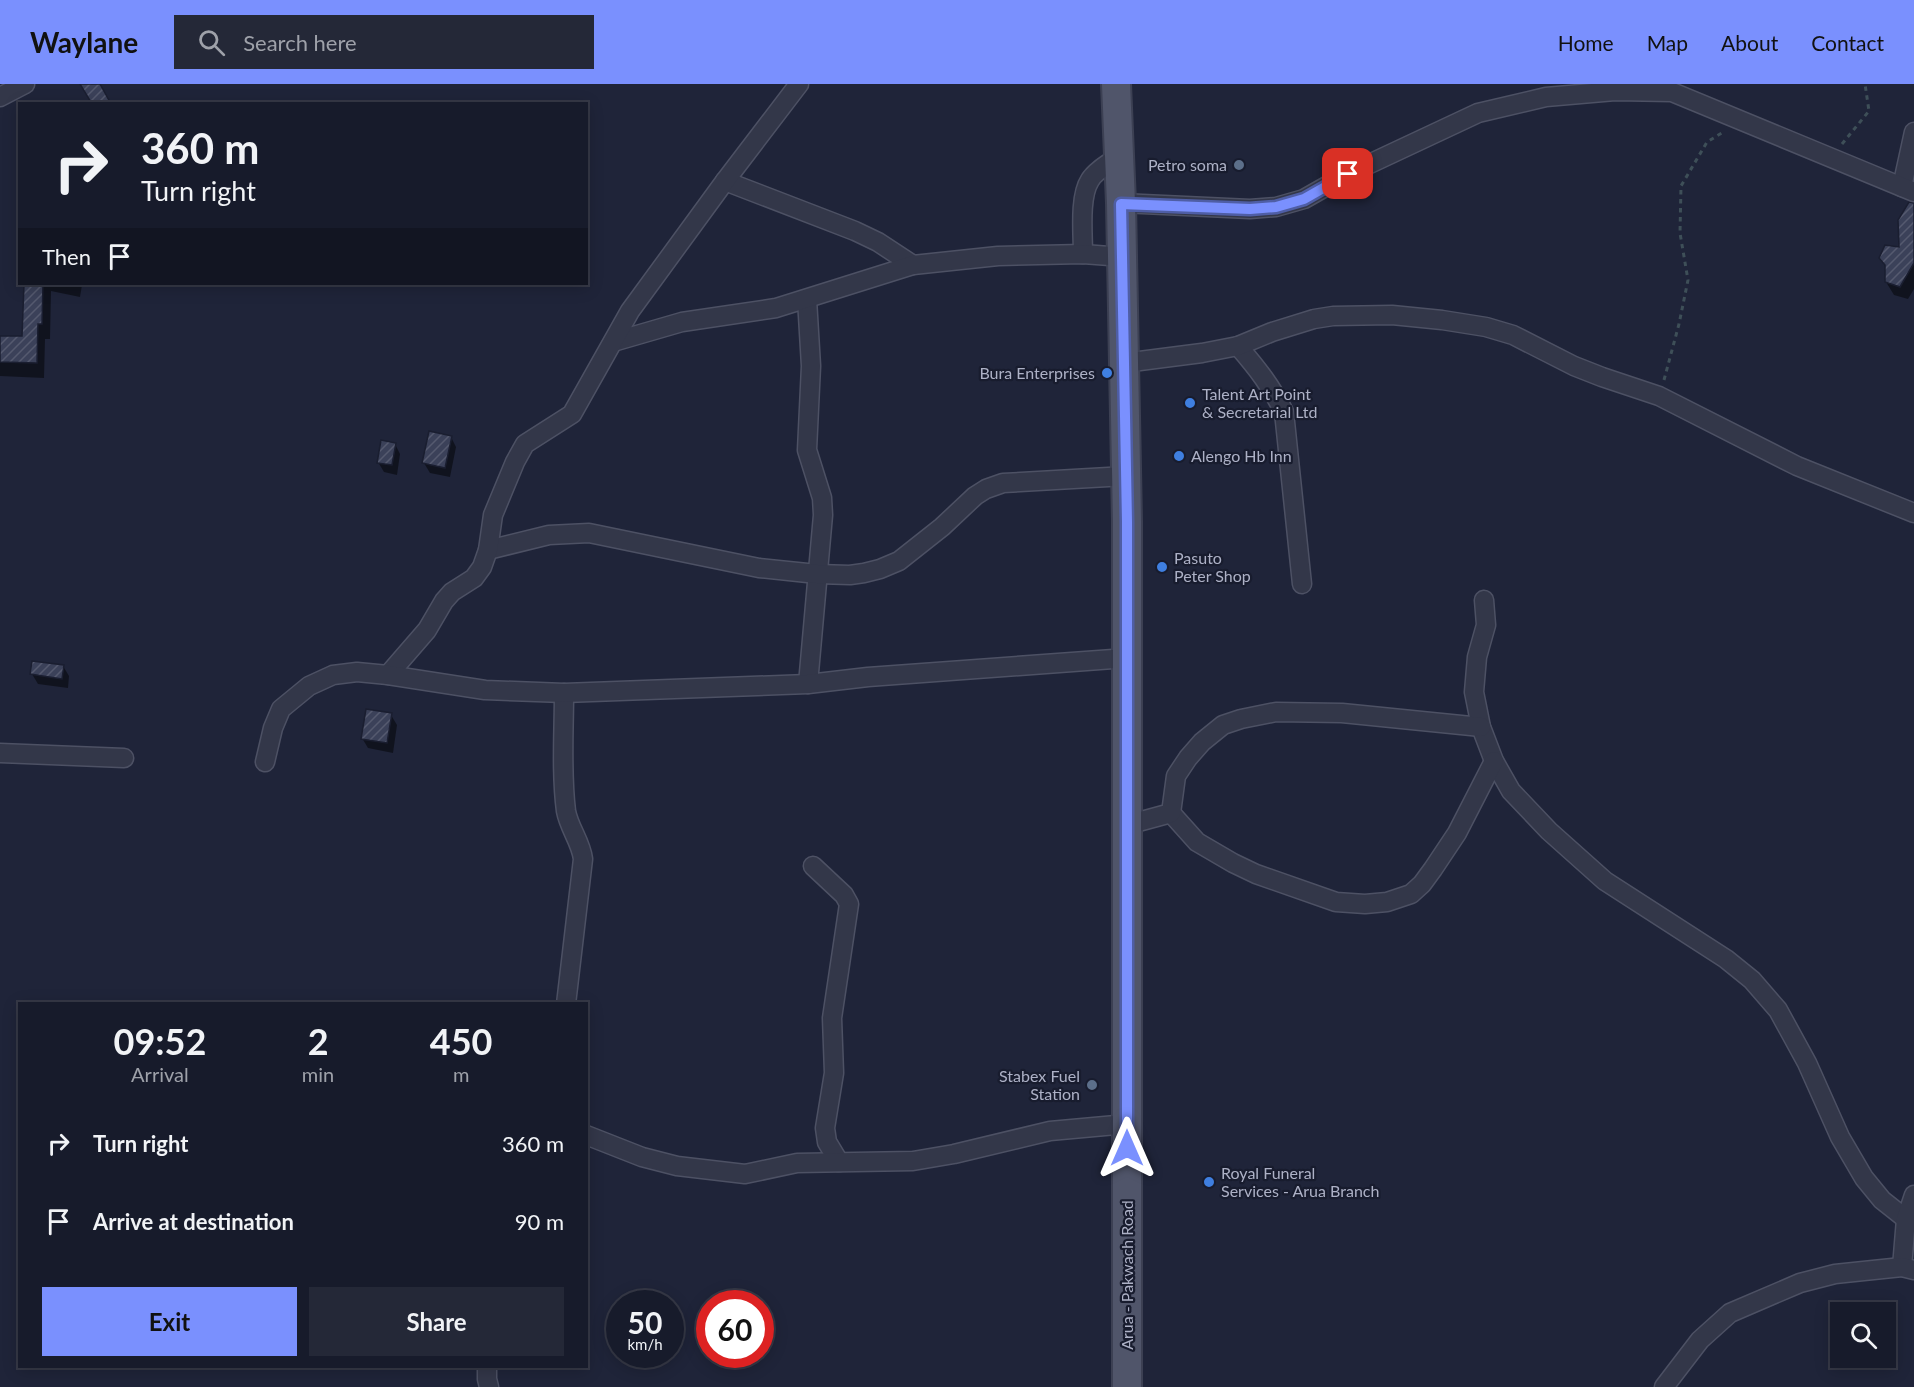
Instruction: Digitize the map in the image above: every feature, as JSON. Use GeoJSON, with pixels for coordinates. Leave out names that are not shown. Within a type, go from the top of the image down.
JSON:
{"type":"FeatureCollection","features":[{"type":"Feature","properties":{"kind":"main road","name":"Arua - Pakwach Road"},"geometry":{"type":"LineString","coordinates":[[1116,84],[1123,257],[1126,476],[1127,1387]]}},
{"type":"Feature","properties":{"kind":"street"},"geometry":{"type":"LineString","coordinates":[[0,97],[25,84]]}},
{"type":"Feature","properties":{"kind":"street"},"geometry":{"type":"LineString","coordinates":[[388,675],[427,630],[444,601],[452,592],[474,578],[482,567],[488,550],[493,515],[522,448],[529,441],[572,414],[630,311],[799,84]]}},
{"type":"Feature","properties":{"kind":"street"},"geometry":{"type":"LineString","coordinates":[[1121,203],[1250,209],[1276,207],[1304,199],[1348,174],[1478,113],[1546,97],[1677,88],[1742,121],[1908,189],[1914,132]]}},
{"type":"Feature","properties":{"kind":"street"},"geometry":{"type":"LineString","coordinates":[[1083,254],[1084,204],[1090,179],[1119,156]]}},
{"type":"Feature","properties":{"kind":"street"},"geometry":{"type":"LineString","coordinates":[[725,182],[855,231],[878,242],[913,265]]}},
{"type":"Feature","properties":{"kind":"street"},"geometry":{"type":"LineString","coordinates":[[613,342],[682,322],[752,312],[807,299],[913,265],[998,256],[1083,254],[1123,257]]}},
{"type":"Feature","properties":{"kind":"street"},"geometry":{"type":"LineString","coordinates":[[807,299],[811,366],[807,450],[823,507],[823,530],[808,684]]}},
{"type":"Feature","properties":{"kind":"street"},"geometry":{"type":"LineString","coordinates":[[1124,363],[1238,346],[1272,332],[1314,319],[1333,316],[1392,315],[1486,327],[1514,334],[1583,370],[1659,396],[1797,466],[1914,513]]}},
{"type":"Feature","properties":{"kind":"street"},"geometry":{"type":"LineString","coordinates":[[1238,346],[1265,378],[1284,412],[1302,584]]}},
{"type":"Feature","properties":{"kind":"street"},"geometry":{"type":"LineString","coordinates":[[488,550],[549,535],[589,533],[759,568],[850,575],[880,569],[898,561],[986,489],[1003,483],[1126,476]]}},
{"type":"Feature","properties":{"kind":"street"},"geometry":{"type":"LineString","coordinates":[[1484,600],[1486,625],[1475,672],[1474,692],[1481,727],[1494,761],[1511,791],[1530,812],[1605,882],[1726,960],[1752,980],[1778,1010],[1807,1063],[1840,1137],[1864,1178],[1882,1200],[1906,1219]]}},
{"type":"Feature","properties":{"kind":"street"},"geometry":{"type":"LineString","coordinates":[[265,762],[273,728],[281,710],[309,686],[323,678],[357,672],[476,689],[564,693],[808,684],[868,677],[1127,658]]}},
{"type":"Feature","properties":{"kind":"street"},"geometry":{"type":"LineString","coordinates":[[564,693],[566,810],[583,859],[566,1002]]}},
{"type":"Feature","properties":{"kind":"street"},"geometry":{"type":"LineString","coordinates":[[1481,727],[1342,713],[1276,712],[1241,719],[1223,725],[1202,742],[1188,758],[1176,776],[1171,813],[1197,842],[1256,874],[1336,902],[1365,904],[1387,902],[1411,894],[1422,884],[1457,833],[1494,761]]}},
{"type":"Feature","properties":{"kind":"street"},"geometry":{"type":"LineString","coordinates":[[0,753],[124,758]]}},
{"type":"Feature","properties":{"kind":"street"},"geometry":{"type":"LineString","coordinates":[[1127,825],[1171,813]]}},
{"type":"Feature","properties":{"kind":"street"},"geometry":{"type":"LineString","coordinates":[[813,866],[844,895],[849,904],[832,1018],[834,1073],[825,1128],[826,1142],[839,1162]]}},
{"type":"Feature","properties":{"kind":"street"},"geometry":{"type":"LineString","coordinates":[[588,1136],[642,1157],[677,1166],[736,1174],[754,1173],[796,1163],[913,1161],[954,1154],[1050,1131],[1127,1124]]}},
{"type":"Feature","properties":{"kind":"street"},"geometry":{"type":"LineString","coordinates":[[1664,1387],[1700,1340],[1730,1313],[1800,1283],[1835,1274],[1908,1268],[1906,1219],[1914,1195]]}},
{"type":"Feature","properties":{"kind":"street"},"geometry":{"type":"LineString","coordinates":[[487,1368],[489,1387]]}},
{"type":"Feature","properties":{"kind":"path"},"geometry":{"type":"LineString","coordinates":[[1831,158],[1869,111],[1865,84]]}},
{"type":"Feature","properties":{"kind":"path"},"geometry":{"type":"LineString","coordinates":[[1659,396],[1679,324],[1688,280],[1680,233],[1681,186],[1707,142],[1742,121]]}},
{"type":"Feature","properties":{"kind":"building"},"geometry":{"type":"Polygon","coordinates":[[[80,84],[100,84],[110,102],[91,102],[80,84]]]}},
{"type":"Feature","properties":{"kind":"building"},"geometry":{"type":"Polygon","coordinates":[[[1909,202],[1914,203],[1914,263],[1900,287],[1885,282],[1885,265],[1879,258],[1885,245],[1899,247],[1898,220],[1909,202]]]}},
{"type":"Feature","properties":{"kind":"building"},"geometry":{"type":"Polygon","coordinates":[[[24,285],[43,285],[42,324],[38,324],[37,363],[0,362],[0,336],[22,336],[24,285]]]}},
{"type":"Feature","properties":{"kind":"building"},"geometry":{"type":"Polygon","coordinates":[[[429,431],[452,436],[445,468],[422,463],[429,431]]]}},
{"type":"Feature","properties":{"kind":"building"},"geometry":{"type":"Polygon","coordinates":[[[381,440],[396,443],[392,465],[377,463],[381,440]]]}},
{"type":"Feature","properties":{"kind":"building"},"geometry":{"type":"Polygon","coordinates":[[[32,661],[64,665],[62,679],[30,674],[32,661]]]}},
{"type":"Feature","properties":{"kind":"building"},"geometry":{"type":"Polygon","coordinates":[[[366,709],[392,713],[387,743],[361,739],[366,709]]]}},
{"type":"Feature","properties":{"kind":"place","name":"Petro soma"},"geometry":{"type":"Point","coordinates":[1239,165]}},
{"type":"Feature","properties":{"kind":"place","name":"Bura Enterprises"},"geometry":{"type":"Point","coordinates":[1107,373]}},
{"type":"Feature","properties":{"kind":"place","name":"Talent Art Point & Secretarial Ltd"},"geometry":{"type":"Point","coordinates":[1190,403]}},
{"type":"Feature","properties":{"kind":"place","name":"Alengo Hb Inn"},"geometry":{"type":"Point","coordinates":[1179,456]}},
{"type":"Feature","properties":{"kind":"place","name":"Pasuto Peter Shop"},"geometry":{"type":"Point","coordinates":[1162,567]}},
{"type":"Feature","properties":{"kind":"place","name":"Stabex Fuel Station"},"geometry":{"type":"Point","coordinates":[1092,1085]}},
{"type":"Feature","properties":{"kind":"place","name":"Royal Funeral Services - Arua Branch"},"geometry":{"type":"Point","coordinates":[1209,1182]}},
{"type":"Feature","properties":{"kind":"route"},"geometry":{"type":"LineString","coordinates":[[1127,1148],[1127,522],[1121,203],[1250,209],[1276,207],[1304,199],[1348,174]]}}]}
